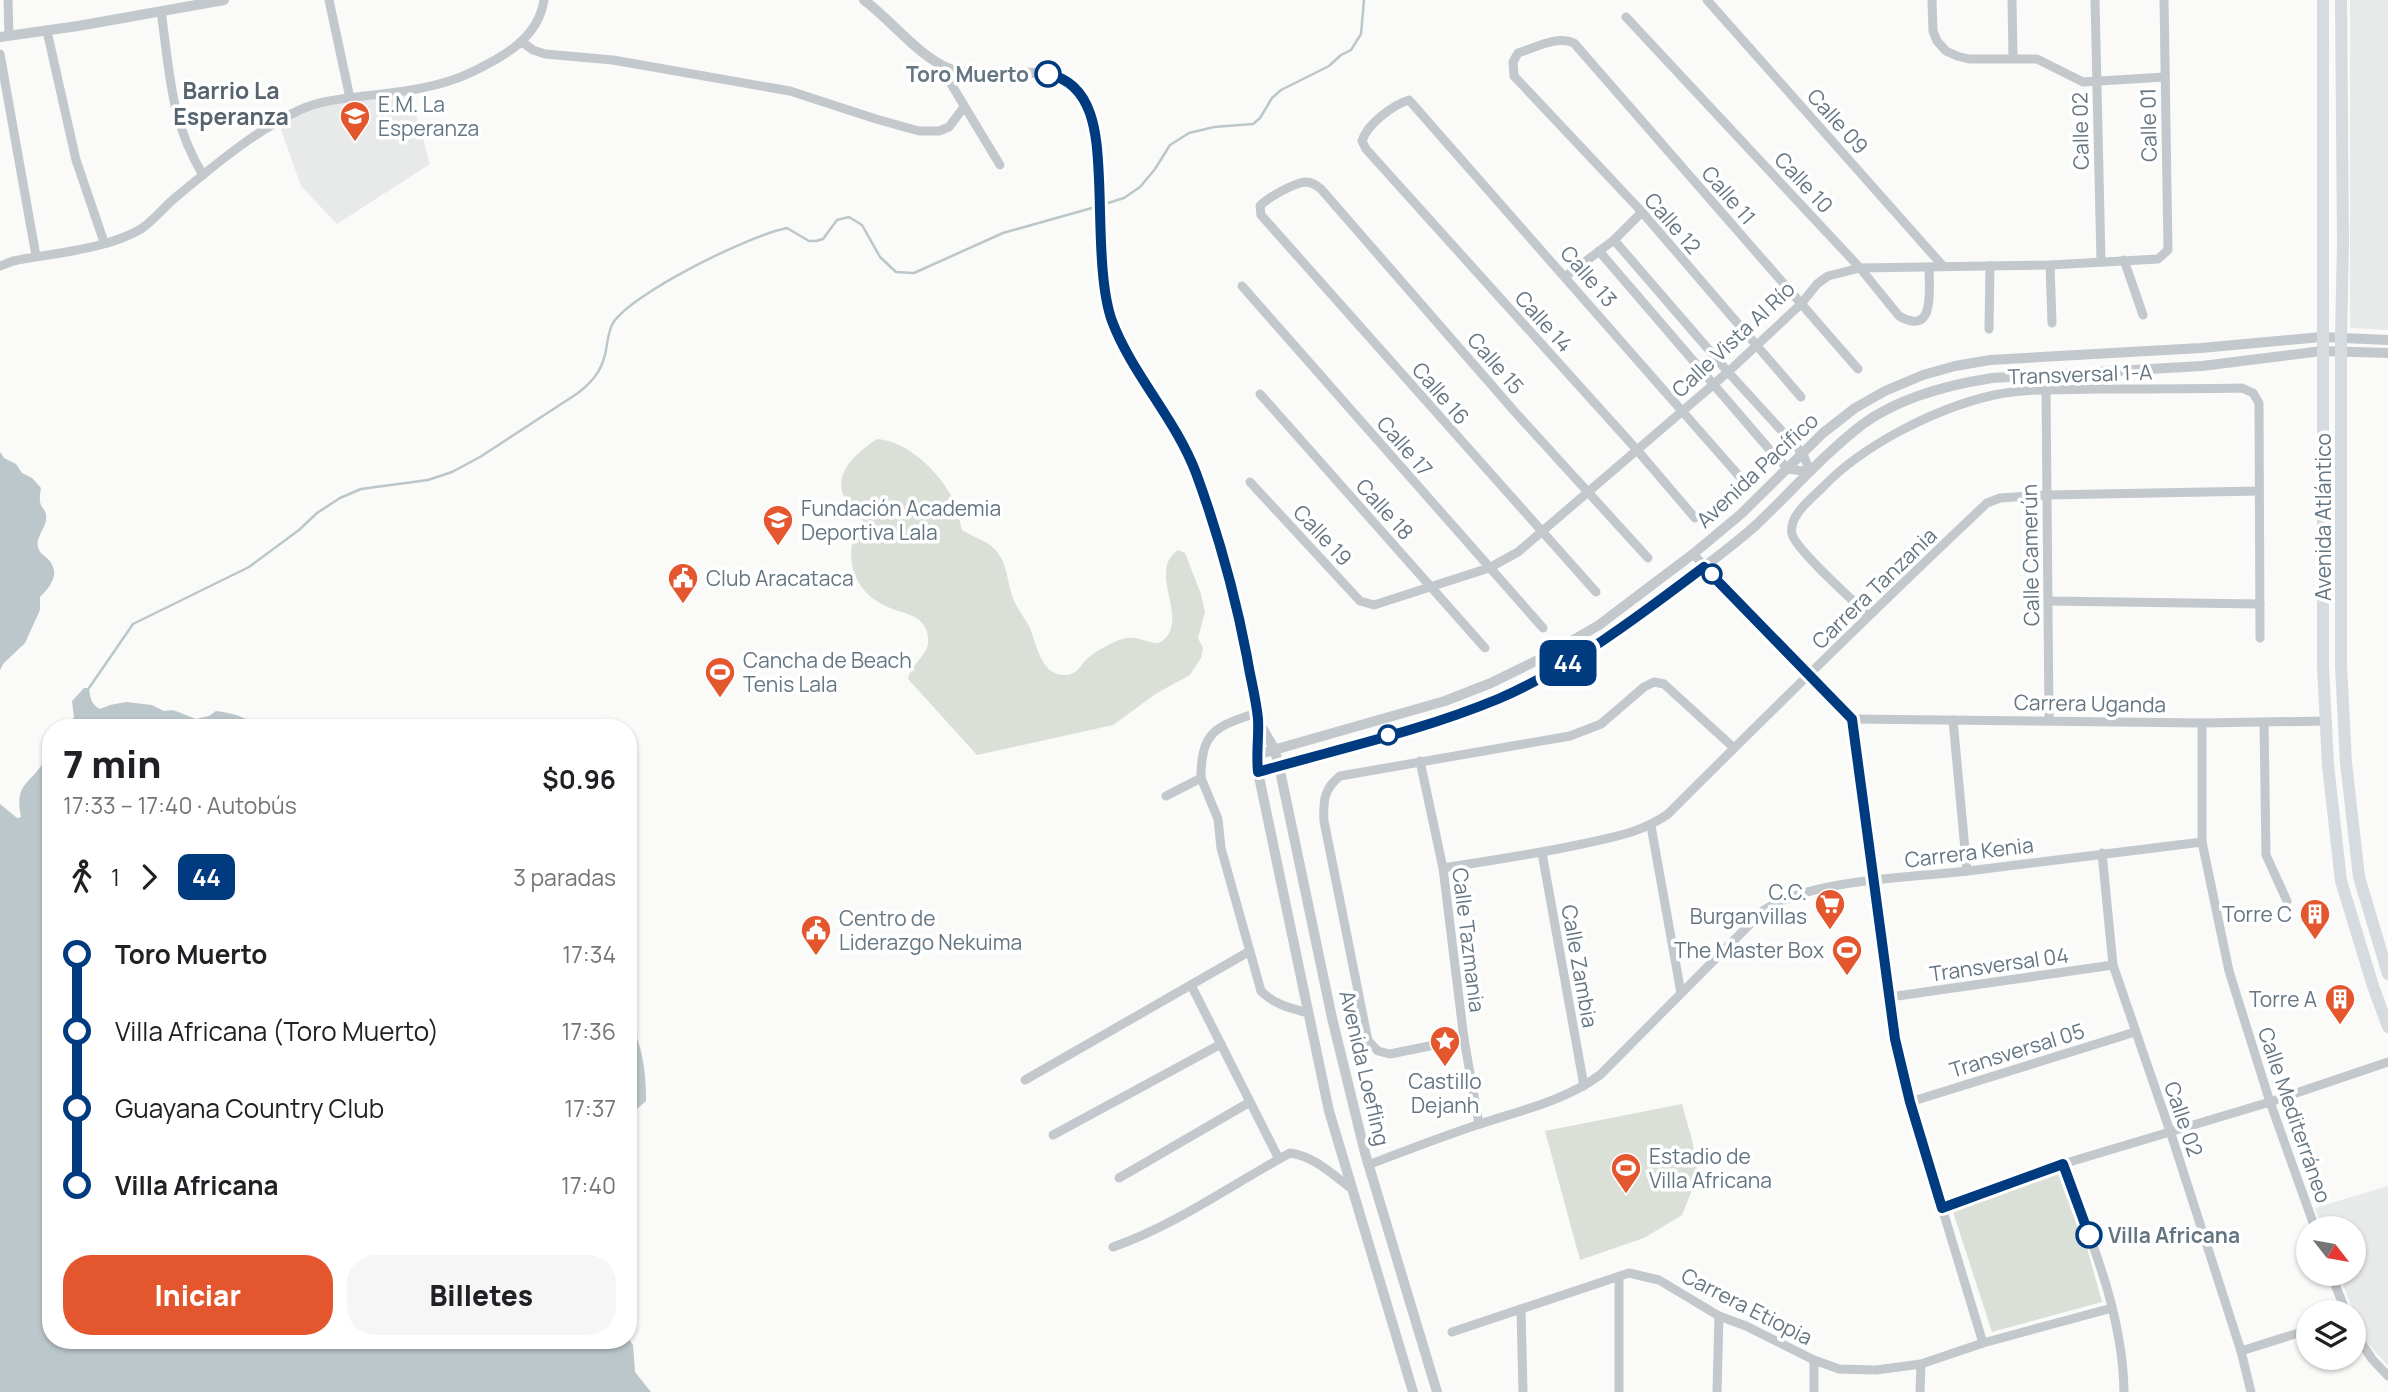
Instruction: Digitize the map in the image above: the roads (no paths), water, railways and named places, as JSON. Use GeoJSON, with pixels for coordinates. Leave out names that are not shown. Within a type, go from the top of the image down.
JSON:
{"type":"FeatureCollection","features":[{"type":"Feature","properties":{"kind":"main road","name":"Avenida Atlántico"},"geometry":{"type":"LineString","coordinates":[[2323,0],[2323,667],[2328,765],[2341,881],[2388,1027]]}},
{"type":"Feature","properties":{"kind":"main road","name":"Avenida Atlántico"},"geometry":{"type":"LineString","coordinates":[[2340,0],[2343,216],[2342,666],[2346,763],[2359,877],[2388,974]]}},
{"type":"Feature","properties":{"kind":"street"},"geometry":{"type":"LineString","coordinates":[[8,0],[5,36],[224,0]]}},
{"type":"Feature","properties":{"kind":"street"},"geometry":{"type":"LineString","coordinates":[[329,0],[350,98]]}},
{"type":"Feature","properties":{"kind":"street"},"geometry":{"type":"LineString","coordinates":[[0,266],[104,242],[142,228],[204,175],[285,117],[317,104],[409,90],[453,80],[486,65],[522,42],[537,23],[544,0]]}},
{"type":"Feature","properties":{"kind":"street"},"geometry":{"type":"LineString","coordinates":[[864,0],[939,64],[1000,165]]}},
{"type":"Feature","properties":{"kind":"street","name":"Calle 09"},"geometry":{"type":"LineString","coordinates":[[1707,0],[1942,265]]}},
{"type":"Feature","properties":{"kind":"street"},"geometry":{"type":"LineString","coordinates":[[1932,0],[1933,30],[1937,41],[1946,51],[1969,59],[2037,59],[2083,82],[2165,77]]}},
{"type":"Feature","properties":{"kind":"street"},"geometry":{"type":"LineString","coordinates":[[2012,0],[2013,58]]}},
{"type":"Feature","properties":{"kind":"street","name":"Calle 02"},"geometry":{"type":"LineString","coordinates":[[2095,0],[2101,262]]}},
{"type":"Feature","properties":{"kind":"street","name":"Calle 01"},"geometry":{"type":"LineString","coordinates":[[2164,0],[2168,250]]}},
{"type":"Feature","properties":{"kind":"street"},"geometry":{"type":"LineString","coordinates":[[162,12],[177,118],[188,151],[204,175]]}},
{"type":"Feature","properties":{"kind":"street","name":"Calle 10"},"geometry":{"type":"LineString","coordinates":[[1626,17],[1860,268],[1899,316],[1906,320],[1917,321],[1926,316],[1929,309],[1929,267]]}},
{"type":"Feature","properties":{"kind":"street"},"geometry":{"type":"LineString","coordinates":[[47,31],[76,160],[104,242]]}},
{"type":"Feature","properties":{"kind":"street","name":"Calle 11"},"geometry":{"type":"LineString","coordinates":[[1514,76],[1513,62],[1518,53],[1557,40],[1574,43],[1858,369]]}},
{"type":"Feature","properties":{"kind":"street"},"geometry":{"type":"LineString","coordinates":[[522,42],[545,54],[613,60],[790,91],[876,120],[919,131],[939,131],[949,127],[964,107]]}},
{"type":"Feature","properties":{"kind":"street"},"geometry":{"type":"LineString","coordinates":[[0,54],[36,256]]}},
{"type":"Feature","properties":{"kind":"street"},"geometry":{"type":"LineString","coordinates":[[939,64],[969,73],[1048,74],[1060,78],[1073,86],[1086,103],[1092,118],[1099,162],[1105,288],[1109,313],[1124,347],[1171,422],[1195,471],[1229,576],[1257,717],[1234,720],[1216,730],[1201,754],[1201,778],[1218,818],[1220,848],[1261,991],[1280,1005],[1308,1013]]}},
{"type":"Feature","properties":{"kind":"street","name":"Calle 12"},"geometry":{"type":"LineString","coordinates":[[1514,76],[1642,212],[1801,397]]}},
{"type":"Feature","properties":{"kind":"street","name":"Calle 14"},"geometry":{"type":"LineString","coordinates":[[1409,100],[1396,105],[1364,133],[1362,141],[1366,149],[1695,518]]}},
{"type":"Feature","properties":{"kind":"street","name":"Calle 13"},"geometry":{"type":"LineString","coordinates":[[1409,100],[1740,477]]}},
{"type":"Feature","properties":{"kind":"street","name":"Calle 16"},"geometry":{"type":"LineString","coordinates":[[1321,189],[1313,183],[1304,182],[1266,200],[1260,206],[1261,215],[1596,592]]}},
{"type":"Feature","properties":{"kind":"street","name":"Calle 15"},"geometry":{"type":"LineString","coordinates":[[1321,189],[1648,558]]}},
{"type":"Feature","properties":{"kind":"street"},"geometry":{"type":"LineString","coordinates":[[1566,276],[1614,240],[1642,212]]}},
{"type":"Feature","properties":{"kind":"street"},"geometry":{"type":"LineString","coordinates":[[1598,251],[1788,469],[1810,472],[1804,454],[1728,372],[1614,240]]}},
{"type":"Feature","properties":{"kind":"street","name":"Calle Vista Al Río"},"geometry":{"type":"LineString","coordinates":[[1374,605],[1489,568],[1518,552],[1728,372],[1828,276],[1860,268],[2050,265],[2158,259],[2168,250]]}},
{"type":"Feature","properties":{"kind":"street"},"geometry":{"type":"LineString","coordinates":[[2124,260],[2143,315]]}},
{"type":"Feature","properties":{"kind":"street"},"geometry":{"type":"LineString","coordinates":[[2050,265],[2052,323]]}},
{"type":"Feature","properties":{"kind":"street"},"geometry":{"type":"LineString","coordinates":[[1989,329],[1990,266]]}},
{"type":"Feature","properties":{"kind":"street","name":"Calle 17"},"geometry":{"type":"LineString","coordinates":[[1242,286],[1543,628]]}},
{"type":"Feature","properties":{"kind":"street","name":"Avenida Pacífico"},"geometry":{"type":"LineString","coordinates":[[1256,755],[1390,717],[1491,683],[1546,656],[1599,625],[1693,554],[1741,514],[1824,433],[1855,408],[1885,391],[1933,372],[1990,360],[2152,351],[2322,337],[2388,340]]}},
{"type":"Feature","properties":{"kind":"street"},"geometry":{"type":"LineString","coordinates":[[2152,351],[2159,368]]}},
{"type":"Feature","properties":{"kind":"street","name":"Avenida Pacífico"},"geometry":{"type":"LineString","coordinates":[[1258,772],[1417,727],[1498,698],[1554,671],[1608,639],[1704,567],[1752,528],[1835,447],[1865,423],[1892,407],[1928,392],[1992,377],[2202,366],[2322,351],[2388,353]]}},
{"type":"Feature","properties":{"kind":"street","name":"Transversal 1-A"},"geometry":{"type":"LineString","coordinates":[[1868,615],[1801,549],[1792,534],[1798,514],[1834,475],[1892,435],[1941,413],[1993,396],[2046,390],[2242,388],[2253,393],[2259,403],[2259,491]]}},
{"type":"Feature","properties":{"kind":"street","name":"Calle Camerún"},"geometry":{"type":"LineString","coordinates":[[2046,390],[2049,719]]}},
{"type":"Feature","properties":{"kind":"street","name":"Calle 18"},"geometry":{"type":"LineString","coordinates":[[1259,394],[1485,648]]}},
{"type":"Feature","properties":{"kind":"street","name":"Calle 19"},"geometry":{"type":"LineString","coordinates":[[1250,482],[1360,601],[1374,605]]}},
{"type":"Feature","properties":{"kind":"street"},"geometry":{"type":"LineString","coordinates":[[2259,491],[2260,638]]}},
{"type":"Feature","properties":{"kind":"street","name":"Carrera Tanzania"},"geometry":{"type":"LineString","coordinates":[[1443,868],[1542,853],[1635,832],[1668,814],[1810,676],[1868,615],[1987,503],[2000,498],[2047,495],[2259,491]]}},
{"type":"Feature","properties":{"kind":"street"},"geometry":{"type":"LineString","coordinates":[[1693,554],[1852,719],[1895,1039],[1910,1102],[1983,1343]]}},
{"type":"Feature","properties":{"kind":"street"},"geometry":{"type":"LineString","coordinates":[[2049,601],[2260,604]]}},
{"type":"Feature","properties":{"kind":"street"},"geometry":{"type":"LineString","coordinates":[[1464,1038],[1390,1054],[1378,1051],[1368,1041],[1324,821],[1323,801],[1328,786],[1340,776],[1577,734],[1601,724],[1644,687],[1654,682],[1664,684],[1734,748]]}},
{"type":"Feature","properties":{"kind":"street","name":"Avenida Loefling"},"geometry":{"type":"LineString","coordinates":[[1257,717],[1274,748],[1279,766],[1332,1018],[1368,1165],[1437,1392]]}},
{"type":"Feature","properties":{"kind":"street","name":"Avenida Loefling"},"geometry":{"type":"LineString","coordinates":[[1257,717],[1258,772],[1329,1111],[1413,1392]]}},
{"type":"Feature","properties":{"kind":"street","name":"Carrera Uganda"},"geometry":{"type":"LineString","coordinates":[[1852,719],[2049,719],[2202,723],[2327,721]]}},
{"type":"Feature","properties":{"kind":"street"},"geometry":{"type":"LineString","coordinates":[[1953,720],[1967,871]]}},
{"type":"Feature","properties":{"kind":"street"},"geometry":{"type":"LineString","coordinates":[[2264,722],[2266,855],[2287,901]]}},
{"type":"Feature","properties":{"kind":"street","name":"Calle Mediterráneo"},"geometry":{"type":"LineString","coordinates":[[2202,723],[2202,842],[2229,971],[2270,1102],[2311,1216]]}},
{"type":"Feature","properties":{"kind":"street","name":"Calle Tazmania"},"geometry":{"type":"LineString","coordinates":[[1420,761],[1443,868],[1464,1038],[1479,1124]]}},
{"type":"Feature","properties":{"kind":"street"},"geometry":{"type":"LineString","coordinates":[[1166,796],[1201,778]]}},
{"type":"Feature","properties":{"kind":"street"},"geometry":{"type":"LineString","coordinates":[[1651,825],[1681,993]]}},
{"type":"Feature","properties":{"kind":"street","name":"Carrera Kenia"},"geometry":{"type":"LineString","coordinates":[[1368,1165],[1479,1124],[1538,1107],[1584,1086],[1600,1075],[1764,911],[1798,893],[1874,881],[2202,842]]}},
{"type":"Feature","properties":{"kind":"street","name":"Calle Zambia"},"geometry":{"type":"LineString","coordinates":[[1542,853],[1584,1086]]}},
{"type":"Feature","properties":{"kind":"street","name":"Calle 02"},"geometry":{"type":"LineString","coordinates":[[2102,853],[2113,965],[2170,1131],[2241,1352],[2251,1392]]}},
{"type":"Feature","properties":{"kind":"street"},"geometry":{"type":"LineString","coordinates":[[1025,1080],[1250,951]]}},
{"type":"Feature","properties":{"kind":"street","name":"Transversal 04"},"geometry":{"type":"LineString","coordinates":[[1890,998],[2113,965]]}},
{"type":"Feature","properties":{"kind":"street"},"geometry":{"type":"LineString","coordinates":[[1191,985],[1279,1159]]}},
{"type":"Feature","properties":{"kind":"street","name":"Transversal 05"},"geometry":{"type":"LineString","coordinates":[[1910,1102],[2135,1032]]}},
{"type":"Feature","properties":{"kind":"street"},"geometry":{"type":"LineString","coordinates":[[1053,1135],[1221,1044]]}},
{"type":"Feature","properties":{"kind":"street"},"geometry":{"type":"LineString","coordinates":[[1942,1208],[2063,1164],[2270,1102],[2388,1062]]}},
{"type":"Feature","properties":{"kind":"street"},"geometry":{"type":"LineString","coordinates":[[1119,1178],[1250,1102]]}},
{"type":"Feature","properties":{"kind":"street"},"geometry":{"type":"LineString","coordinates":[[1113,1247],[1174,1220],[1290,1153],[1301,1154],[1352,1189]]}},
{"type":"Feature","properties":{"kind":"street"},"geometry":{"type":"LineString","coordinates":[[2063,1164],[2112,1308],[2120,1338],[2124,1392]]}},
{"type":"Feature","properties":{"kind":"street","name":"Carrera Etiopia"},"geometry":{"type":"LineString","coordinates":[[1452,1332],[1629,1273],[1659,1280],[1719,1316],[1746,1326],[1814,1360],[1839,1369],[1876,1370],[1920,1364],[1983,1343],[2112,1308]]}},
{"type":"Feature","properties":{"kind":"street"},"geometry":{"type":"LineString","coordinates":[[1619,1277],[1619,1392]]}},
{"type":"Feature","properties":{"kind":"street"},"geometry":{"type":"LineString","coordinates":[[1521,1309],[1524,1392]]}},
{"type":"Feature","properties":{"kind":"street"},"geometry":{"type":"LineString","coordinates":[[1717,1392],[1719,1316]]}},
{"type":"Feature","properties":{"kind":"street"},"geometry":{"type":"LineString","coordinates":[[2241,1352],[2296,1334]]}},
{"type":"Feature","properties":{"kind":"street"},"geometry":{"type":"LineString","coordinates":[[2366,1350],[2388,1376]]}},
{"type":"Feature","properties":{"kind":"street"},"geometry":{"type":"LineString","coordinates":[[1814,1360],[1814,1392]]}},
{"type":"Feature","properties":{"kind":"street"},"geometry":{"type":"LineString","coordinates":[[1920,1364],[1920,1392]]}},
{"type":"Feature","properties":{"kind":"waterway"},"geometry":{"type":"LineString","coordinates":[[1105,204],[1124,198],[1140,187],[1170,145],[1189,133],[1214,127],[1253,124],[1281,90],[1329,66],[1351,50],[1361,34],[1364,0]]}},
{"type":"Feature","properties":{"kind":"waterway"},"geometry":{"type":"LineString","coordinates":[[89,688],[133,624],[249,567],[340,498],[361,489],[428,480],[452,472],[480,457],[578,393],[598,372],[613,323],[624,311],[643,296],[721,253],[787,228],[809,241],[816,241],[823,239],[837,220],[849,217],[862,225],[880,257],[896,272],[914,273],[1003,233],[1099,206]]}},
{"type":"Feature","properties":{"kind":"place","name":"Toro Muerto"},"geometry":{"type":"Point","coordinates":[1048,74]}},
{"type":"Feature","properties":{"kind":"place","name":"E.M. La Esperanza"},"geometry":{"type":"Point","coordinates":[355,143]}},
{"type":"Feature","properties":{"kind":"place","name":"Fundación Academia Deportiva Lala"},"geometry":{"type":"Point","coordinates":[778,547]}},
{"type":"Feature","properties":{"kind":"place","name":"Club Aracataca"},"geometry":{"type":"Point","coordinates":[683,605]}},
{"type":"Feature","properties":{"kind":"place","name":"Cancha de Beach Tenis Lala"},"geometry":{"type":"Point","coordinates":[720,699]}},
{"type":"Feature","properties":{"kind":"place","name":"C.C. Burganvillas"},"geometry":{"type":"Point","coordinates":[1830,931]}},
{"type":"Feature","properties":{"kind":"place","name":"Torre C"},"geometry":{"type":"Point","coordinates":[2315,941]}},
{"type":"Feature","properties":{"kind":"place","name":"Centro de Liderazgo Nekuima"},"geometry":{"type":"Point","coordinates":[816,957]}},
{"type":"Feature","properties":{"kind":"place","name":"The Master Box"},"geometry":{"type":"Point","coordinates":[1847,977]}},
{"type":"Feature","properties":{"kind":"place","name":"Torre A"},"geometry":{"type":"Point","coordinates":[2340,1026]}},
{"type":"Feature","properties":{"kind":"place","name":"Castillo Dejanh"},"geometry":{"type":"Point","coordinates":[1445,1068]}},
{"type":"Feature","properties":{"kind":"place","name":"Estadio de Villa Africana"},"geometry":{"type":"Point","coordinates":[1626,1195]}},
{"type":"Feature","properties":{"kind":"place","name":"Villa Africana"},"geometry":{"type":"Point","coordinates":[2089,1235]}},
{"type":"Feature","properties":{"kind":"district","name":"Barrio La Esperanza"},"geometry":{"type":"Point","coordinates":[231,103]}}]}
